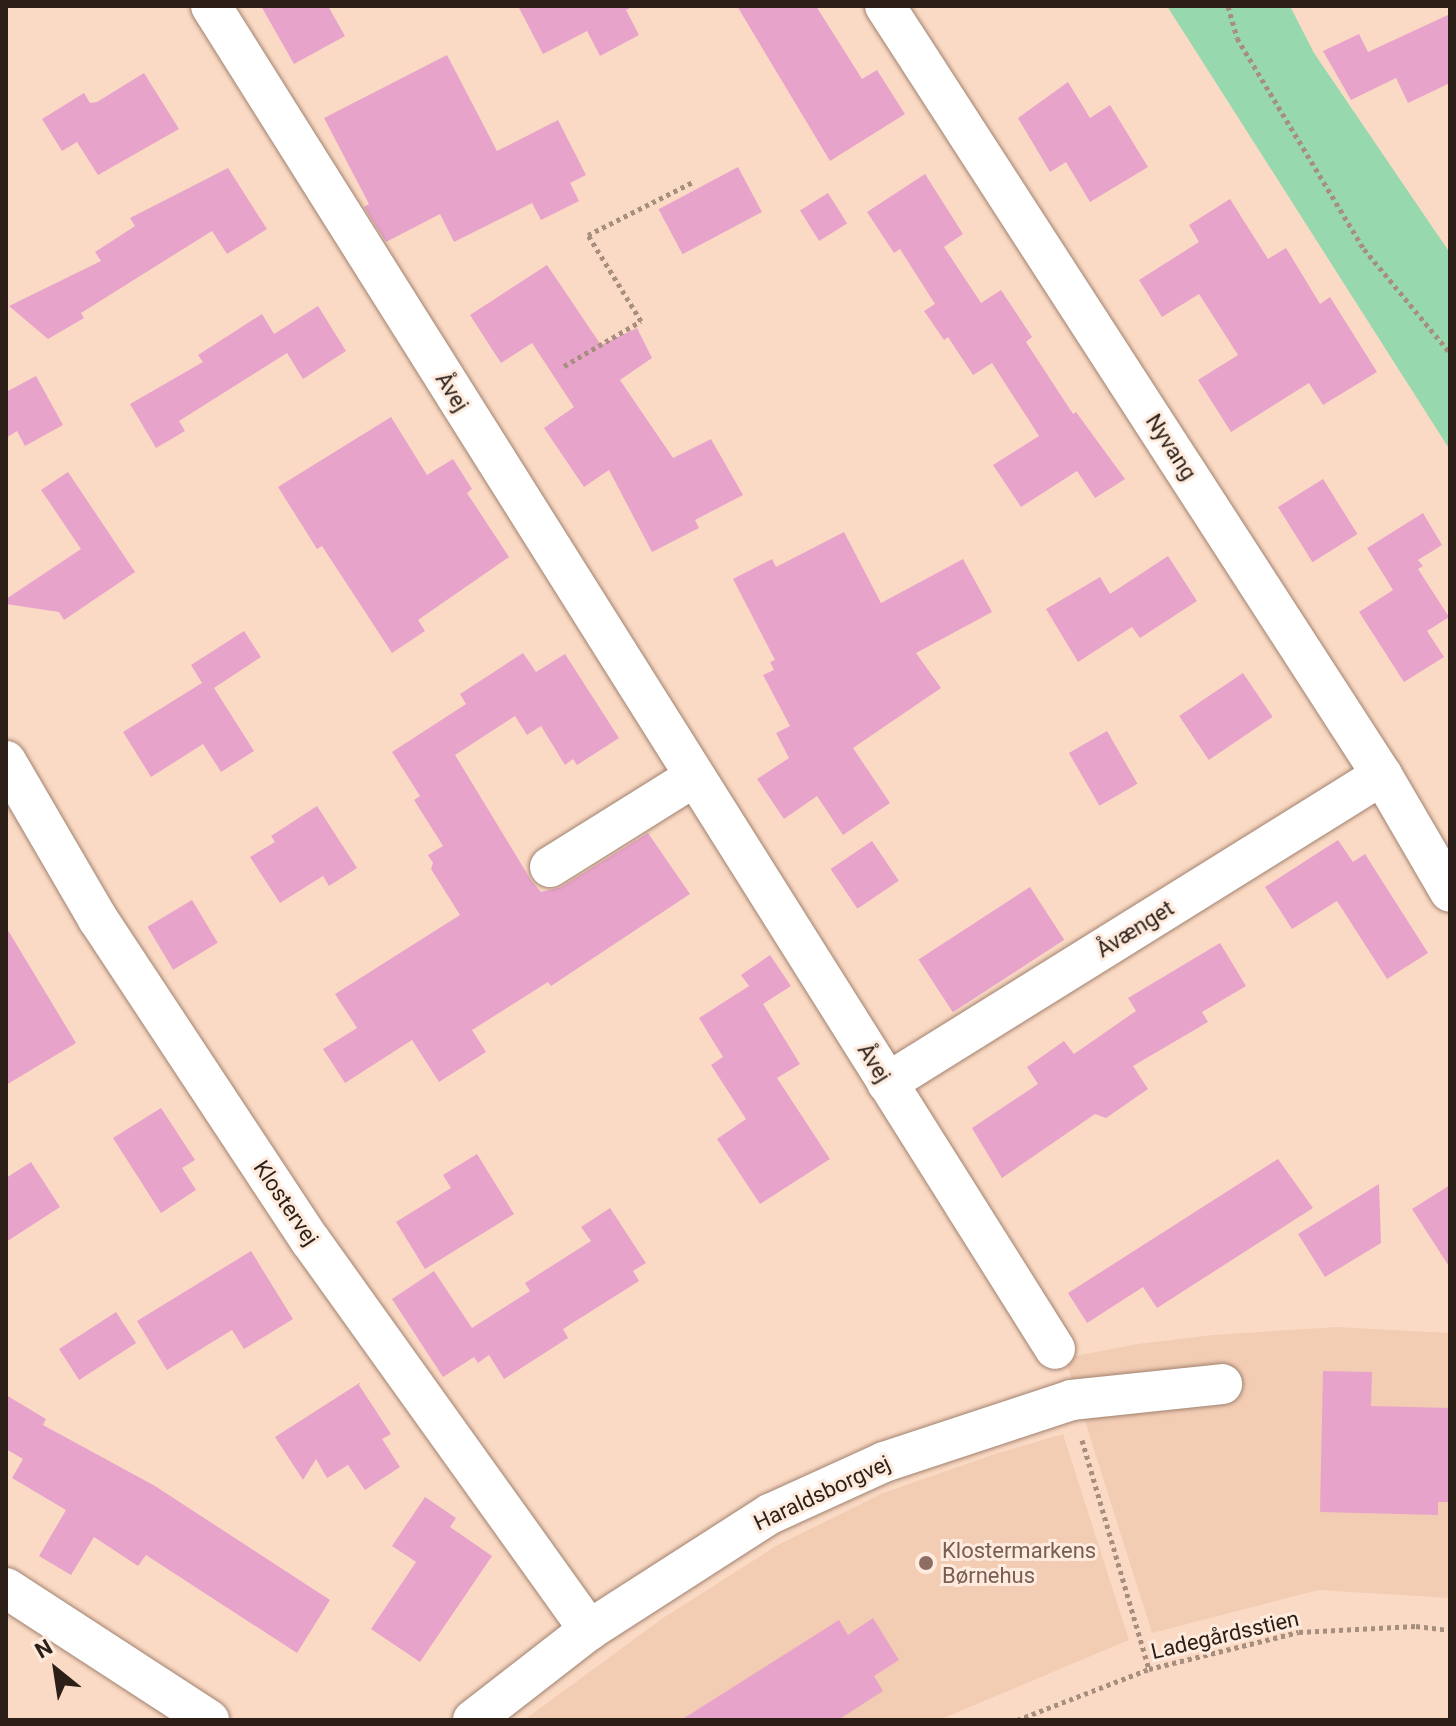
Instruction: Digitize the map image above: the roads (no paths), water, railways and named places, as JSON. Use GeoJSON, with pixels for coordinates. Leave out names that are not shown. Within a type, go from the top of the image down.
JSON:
{"type":"FeatureCollection","features":[{"type":"Feature","properties":{"kind":"street","name":"Åvej"},"geometry":{"type":"LineString","coordinates":[[211,6],[1055,1349]]}},
{"type":"Feature","properties":{"kind":"street","name":"Nyvang"},"geometry":{"type":"LineString","coordinates":[[885,6],[1382,775],[1450,892]]}},
{"type":"Feature","properties":{"kind":"street","name":"Klostervej"},"geometry":{"type":"LineString","coordinates":[[6,761],[98,919],[310,1240],[589,1630]]}},
{"type":"Feature","properties":{"kind":"street","name":"Åvænget"},"geometry":{"type":"LineString","coordinates":[[887,1083],[1382,775]]}},
{"type":"Feature","properties":{"kind":"street"},"geometry":{"type":"LineString","coordinates":[[550,867],[694,777]]}},
{"type":"Feature","properties":{"kind":"street","name":"Haraldsborgvej"},"geometry":{"type":"LineString","coordinates":[[473,1720],[589,1630],[770,1514],[884,1462],[1071,1400],[1222,1384]]}},
{"type":"Feature","properties":{"kind":"street"},"geometry":{"type":"LineString","coordinates":[[6,1588],[209,1720]]}},
{"type":"Feature","properties":{"kind":"place","name":"Klostermarkens Børnehus"},"geometry":{"type":"Point","coordinates":[926,1563]}}]}
